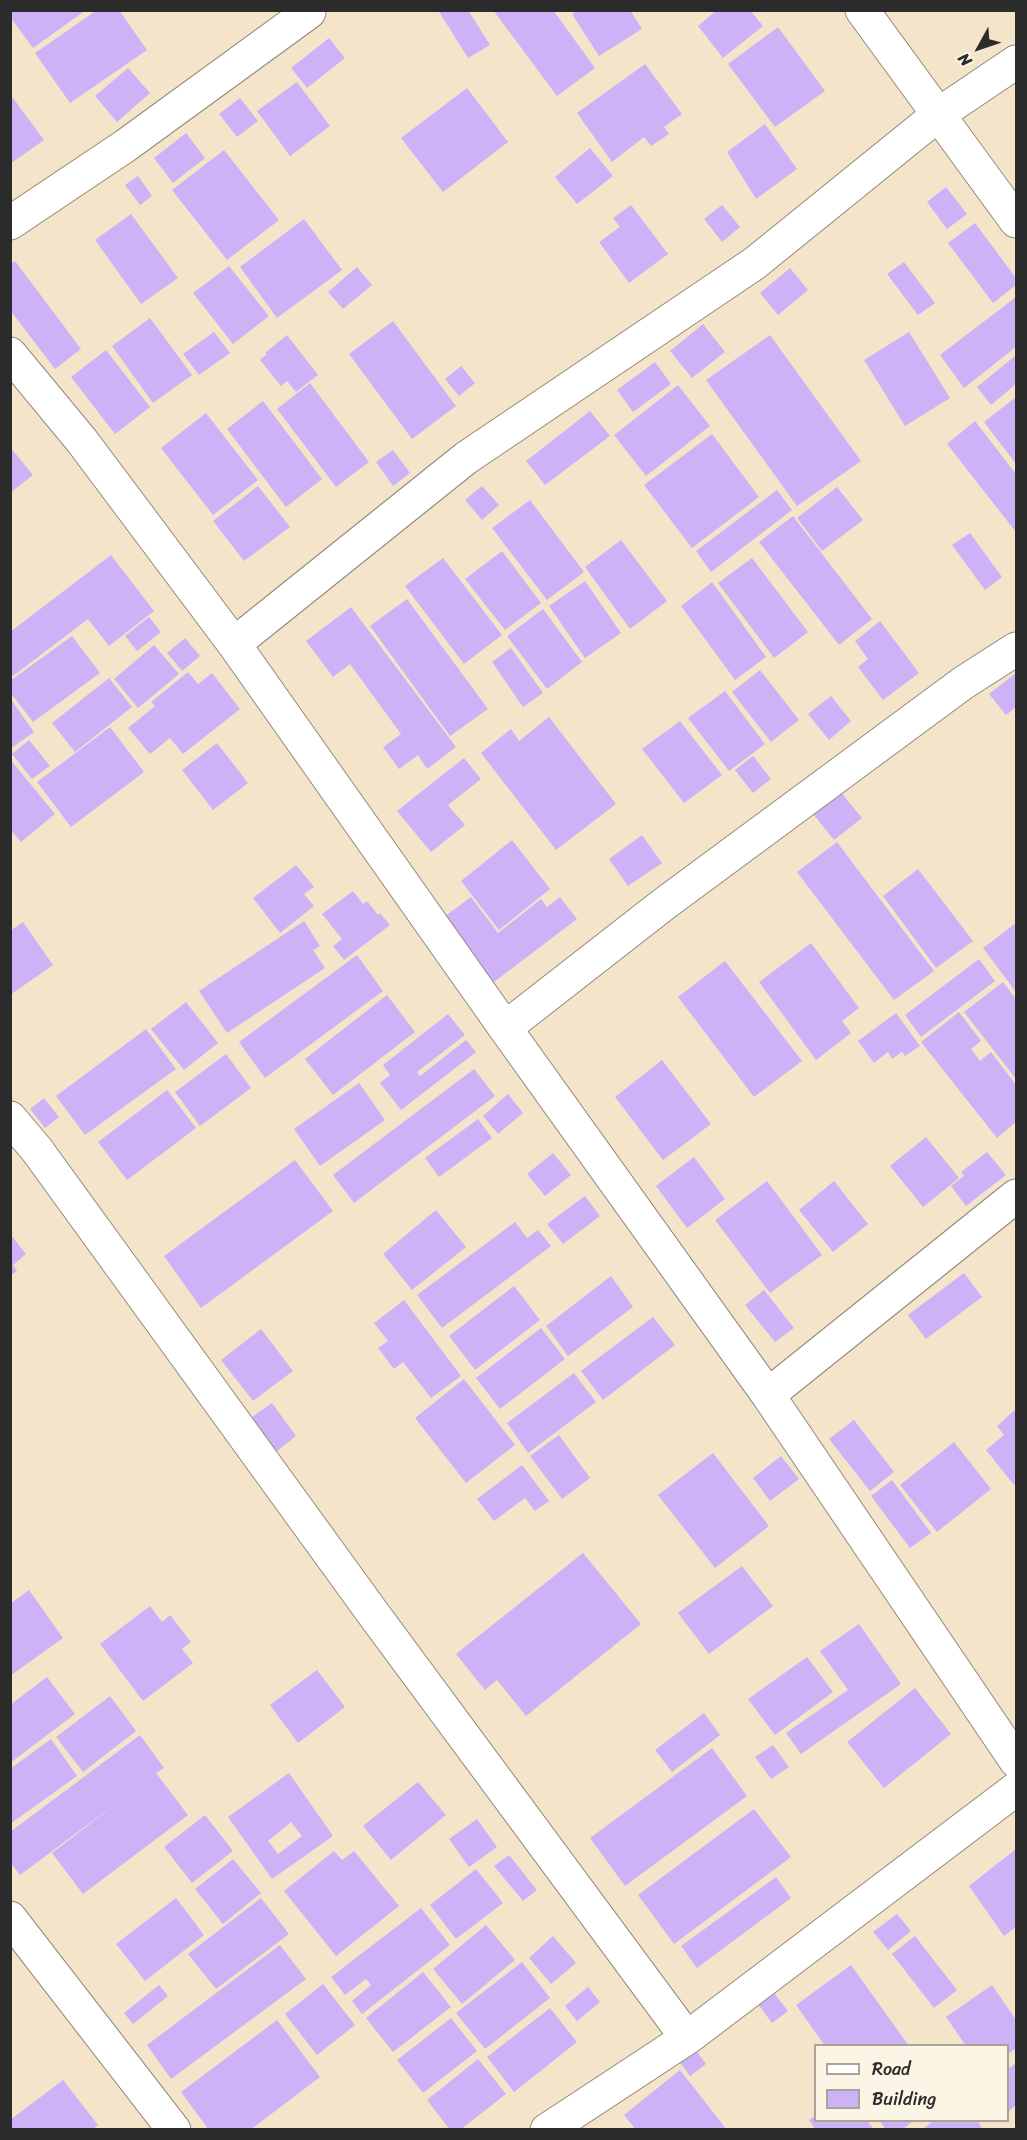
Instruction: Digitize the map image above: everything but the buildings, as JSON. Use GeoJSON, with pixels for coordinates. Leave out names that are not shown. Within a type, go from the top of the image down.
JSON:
{"type":"FeatureCollection","features":[{"type":"Feature","properties":{"kind":"street"},"geometry":{"type":"LineString","coordinates":[[862,10],[1017,221]]}},
{"type":"Feature","properties":{"kind":"street"},"geometry":{"type":"LineString","coordinates":[[10,223],[125,146],[309,11]]}},
{"type":"Feature","properties":{"kind":"street"},"geometry":{"type":"LineString","coordinates":[[234,644],[466,458],[755,262],[939,114],[1017,62]]}},
{"type":"Feature","properties":{"kind":"street"},"geometry":{"type":"LineString","coordinates":[[10,354],[82,441],[234,644],[768,1395],[1017,1761]]}},
{"type":"Feature","properties":{"kind":"street"},"geometry":{"type":"LineString","coordinates":[[505,1028],[701,876],[963,683],[1017,649]]}},
{"type":"Feature","properties":{"kind":"street"},"geometry":{"type":"LineString","coordinates":[[10,1118],[37,1149],[687,2038]]}},
{"type":"Feature","properties":{"kind":"street"},"geometry":{"type":"LineString","coordinates":[[768,1395],[1017,1196]]}},
{"type":"Feature","properties":{"kind":"street"},"geometry":{"type":"LineString","coordinates":[[547,2130],[687,2038],[1017,1789]]}},
{"type":"Feature","properties":{"kind":"street"},"geometry":{"type":"LineString","coordinates":[[15,1932],[174,2130]]}}]}
